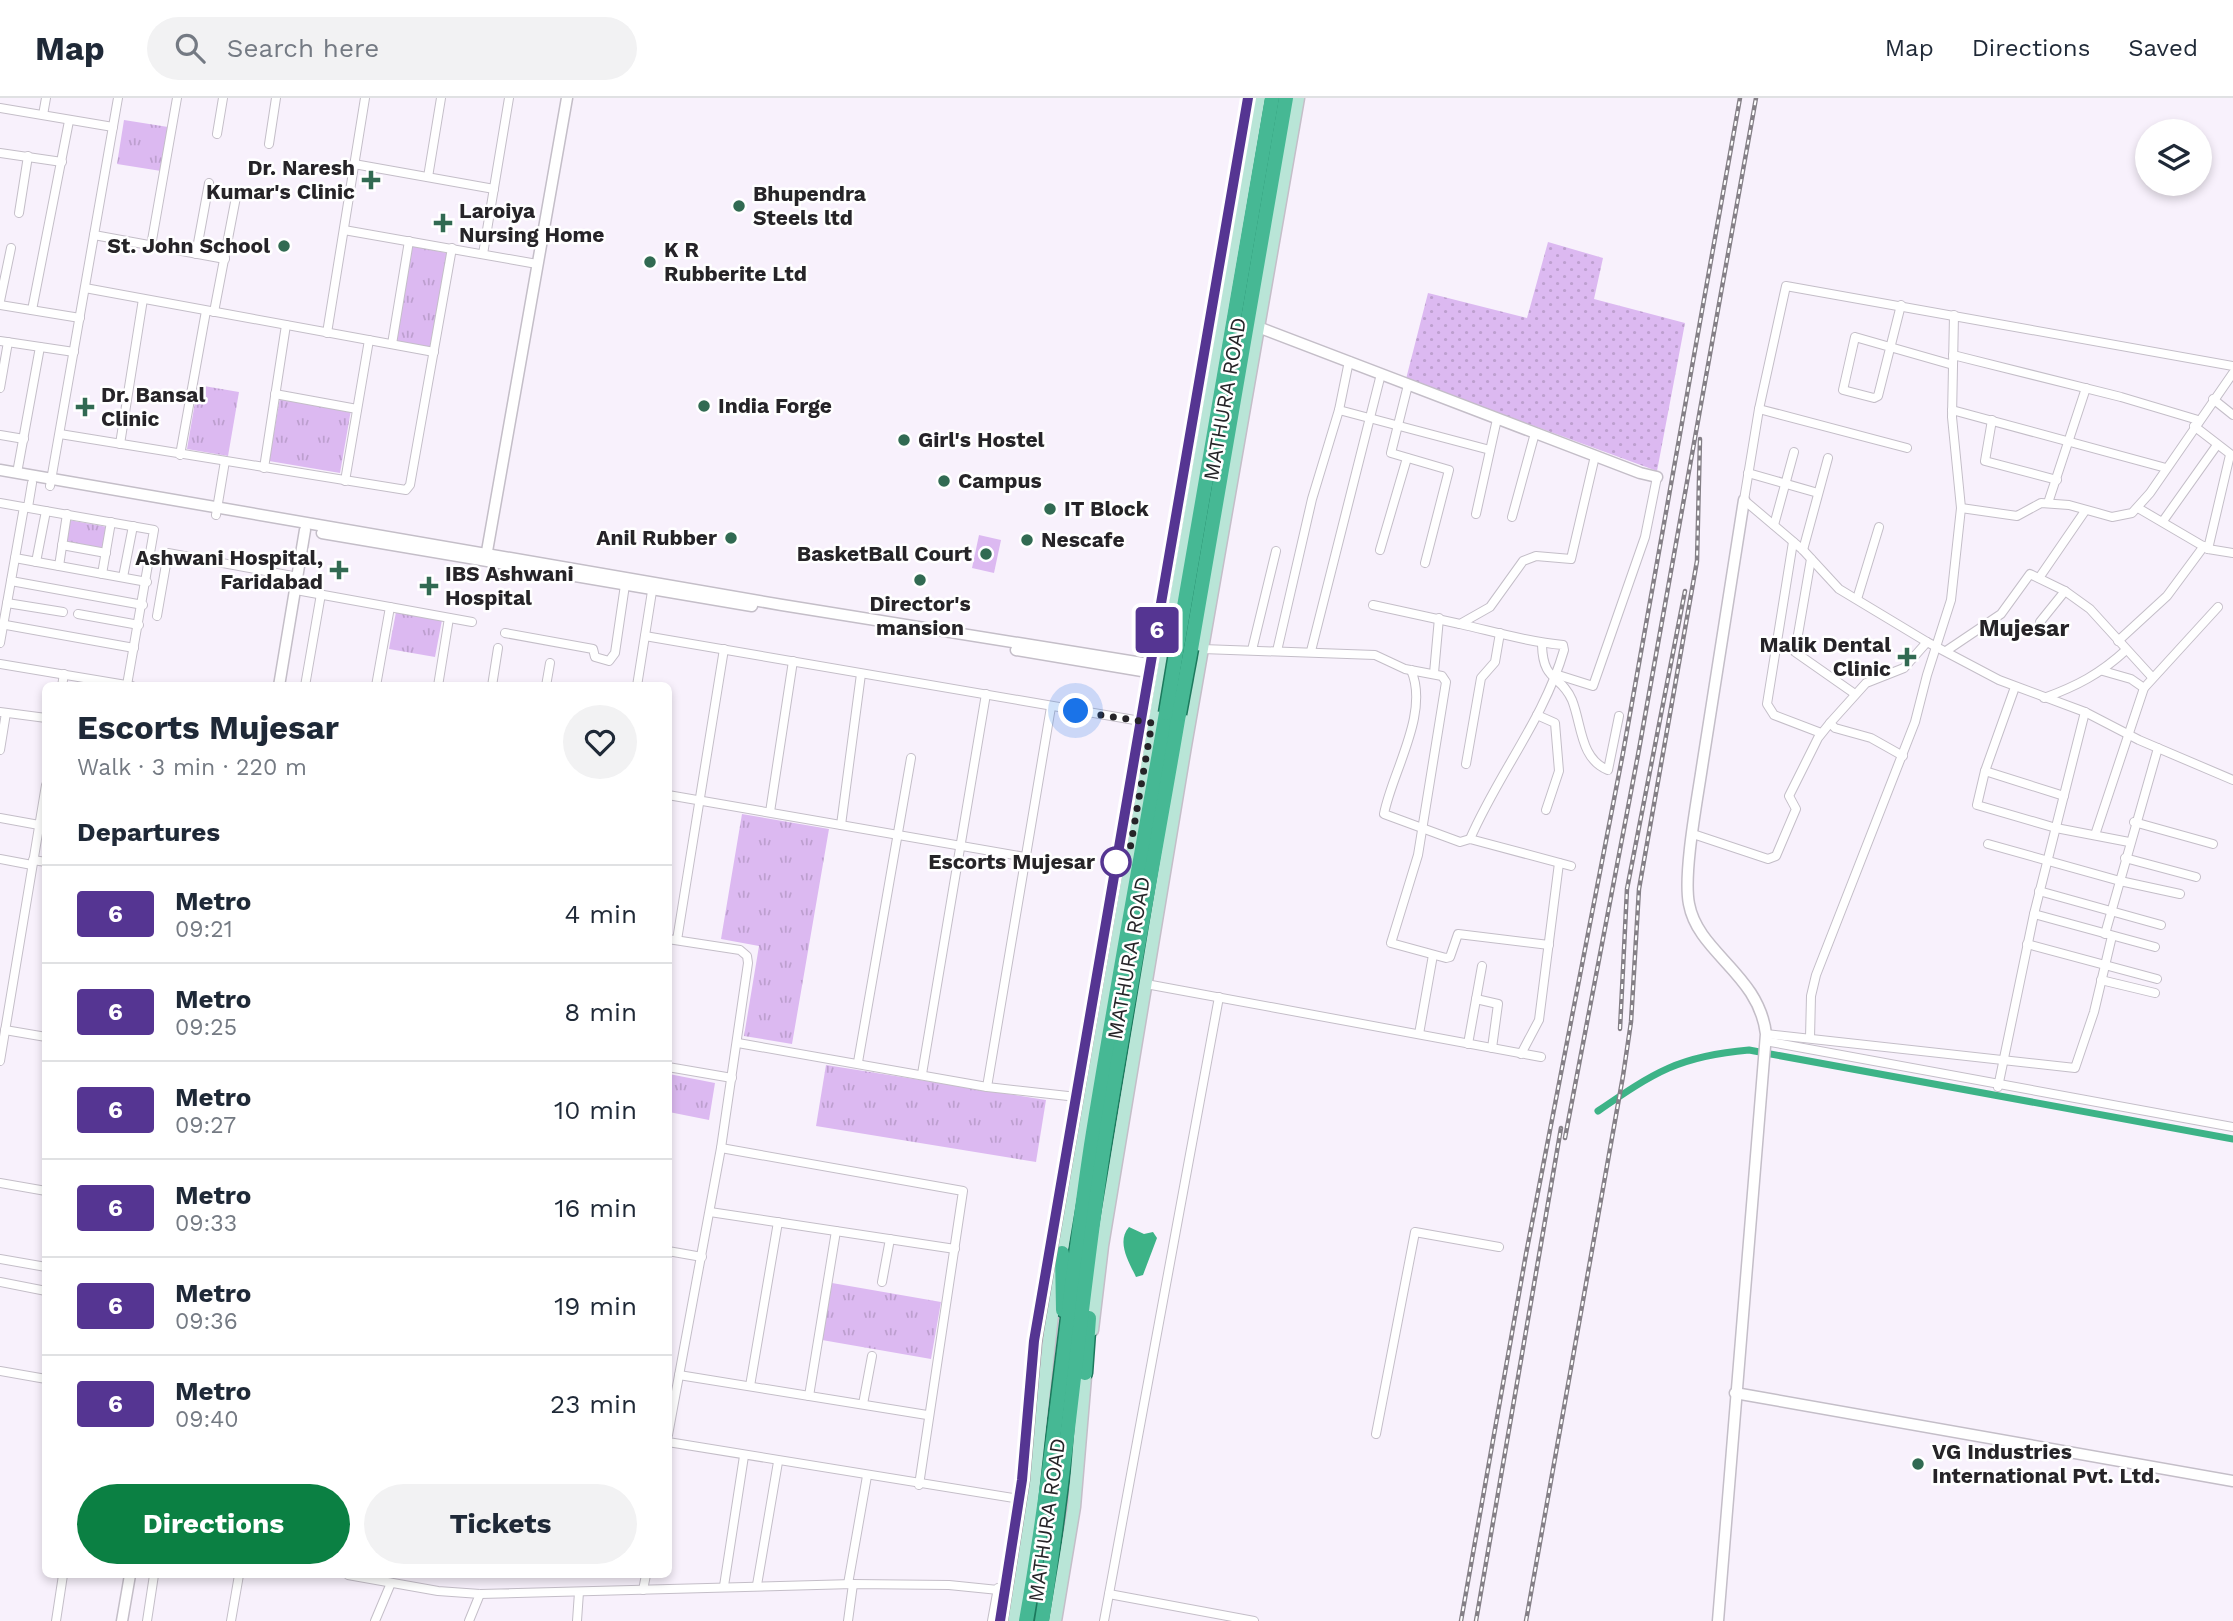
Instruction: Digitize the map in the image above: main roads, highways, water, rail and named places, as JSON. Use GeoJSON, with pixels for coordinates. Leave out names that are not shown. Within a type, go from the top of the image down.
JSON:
{"type":"FeatureCollection","features":[{"type":"Feature","properties":{"kind":"highway"},"geometry":{"type":"LineString","coordinates":[[1042,1621],[1060,1511],[1089,1254],[1236,347],[1272,98]]}},
{"type":"Feature","properties":{"kind":"highway"},"geometry":{"type":"LineString","coordinates":[[1082,1139],[1107,1057],[1236,347],[1286,98]]}},
{"type":"Feature","properties":{"kind":"highway","name":"MATHURA ROAD"},"geometry":{"type":"LineString","coordinates":[[1065,1335],[1107,1057]]}},
{"type":"Feature","properties":{"kind":"highway"},"geometry":{"type":"LineString","coordinates":[[1026,1621],[1045,1516],[1065,1335],[1062,1253]]}},
{"type":"Feature","properties":{"kind":"highway"},"geometry":{"type":"LineString","coordinates":[[1085,1373],[1091,1285],[1089,1254]]}},
{"type":"Feature","properties":{"kind":"main road","name":"MATHURA ROAD"},"geometry":{"type":"LineString","coordinates":[[1014,1621],[1032,1502],[1054,1296],[1259,98]]}},
{"type":"Feature","properties":{"kind":"main road","name":"MATHURA ROAD"},"geometry":{"type":"LineString","coordinates":[[1055,1621],[1074,1507],[1085,1373],[1102,1246],[1197,676],[1298,98]]}},
{"type":"Feature","properties":{"kind":"waterway"},"geometry":{"type":"LineString","coordinates":[[1598,1111],[1669,1068],[1704,1057],[1749,1050],[2233,1139]]}},
{"type":"Feature","properties":{"kind":"railway"},"geometry":{"type":"LineString","coordinates":[[1006,1621],[1028,1481],[1040,1342],[1253,98]]}},
{"type":"Feature","properties":{"kind":"railway"},"geometry":{"type":"LineString","coordinates":[[1461,1621],[1526,1254],[1623,753],[1740,98]]}},
{"type":"Feature","properties":{"kind":"railway"},"geometry":{"type":"LineString","coordinates":[[1565,1138],[1638,755],[1756,98]]}},
{"type":"Feature","properties":{"kind":"railway"},"geometry":{"type":"LineString","coordinates":[[1526,1621],[1631,1022],[1639,889],[1697,561],[1700,439]]}},
{"type":"Feature","properties":{"kind":"railway"},"geometry":{"type":"LineString","coordinates":[[1620,1029],[1627,889],[1685,591]]}},
{"type":"Feature","properties":{"kind":"railway"},"geometry":{"type":"LineString","coordinates":[[1476,1621],[1561,1128]]}},
{"type":"Feature","properties":{"kind":"metro line","name":"6"},"geometry":{"type":"LineString","coordinates":[[1000,1621],[1022,1480],[1034,1341],[1156,637],[1177,496],[1248,98]]}},
{"type":"Feature","properties":{"kind":"place","name":"Dr. Naresh Kumar's Clinic"},"geometry":{"type":"Point","coordinates":[371,180]}},
{"type":"Feature","properties":{"kind":"place","name":"Bhupendra Steels ltd"},"geometry":{"type":"Point","coordinates":[739,206]}},
{"type":"Feature","properties":{"kind":"place","name":"Laroiya Nursing Home"},"geometry":{"type":"Point","coordinates":[443,223]}},
{"type":"Feature","properties":{"kind":"place","name":"St. John School"},"geometry":{"type":"Point","coordinates":[284,246]}},
{"type":"Feature","properties":{"kind":"place","name":"K R Rubberite Ltd"},"geometry":{"type":"Point","coordinates":[650,262]}},
{"type":"Feature","properties":{"kind":"place","name":"India Forge"},"geometry":{"type":"Point","coordinates":[704,406]}},
{"type":"Feature","properties":{"kind":"place","name":"Dr. Bansal Clinic"},"geometry":{"type":"Point","coordinates":[85,407]}},
{"type":"Feature","properties":{"kind":"place","name":"Girl's Hostel"},"geometry":{"type":"Point","coordinates":[904,440]}},
{"type":"Feature","properties":{"kind":"place","name":"Campus"},"geometry":{"type":"Point","coordinates":[944,481]}},
{"type":"Feature","properties":{"kind":"place","name":"IT Block"},"geometry":{"type":"Point","coordinates":[1050,509]}},
{"type":"Feature","properties":{"kind":"place","name":"Anil Rubber"},"geometry":{"type":"Point","coordinates":[731,538]}},
{"type":"Feature","properties":{"kind":"place","name":"Nescafe"},"geometry":{"type":"Point","coordinates":[1027,540]}},
{"type":"Feature","properties":{"kind":"place","name":"BasketBall Court"},"geometry":{"type":"Point","coordinates":[986,554]}},
{"type":"Feature","properties":{"kind":"place","name":"Ashwani Hospital, Faridabad"},"geometry":{"type":"Point","coordinates":[339,570]}},
{"type":"Feature","properties":{"kind":"place","name":"Director's mansion"},"geometry":{"type":"Point","coordinates":[920,580]}},
{"type":"Feature","properties":{"kind":"place","name":"IBS Ashwani Hospital"},"geometry":{"type":"Point","coordinates":[429,586]}},
{"type":"Feature","properties":{"kind":"place","name":"Malik Dental Clinic"},"geometry":{"type":"Point","coordinates":[1907,657]}},
{"type":"Feature","properties":{"kind":"place","name":"Escorts Mujesar"},"geometry":{"type":"Point","coordinates":[1116,862]}},
{"type":"Feature","properties":{"kind":"place","name":"VG Industries International Pvt. Ltd."},"geometry":{"type":"Point","coordinates":[1918,1464]}},
{"type":"Feature","properties":{"kind":"district","name":"Mujesar"},"geometry":{"type":"Point","coordinates":[2024,628]}}]}
